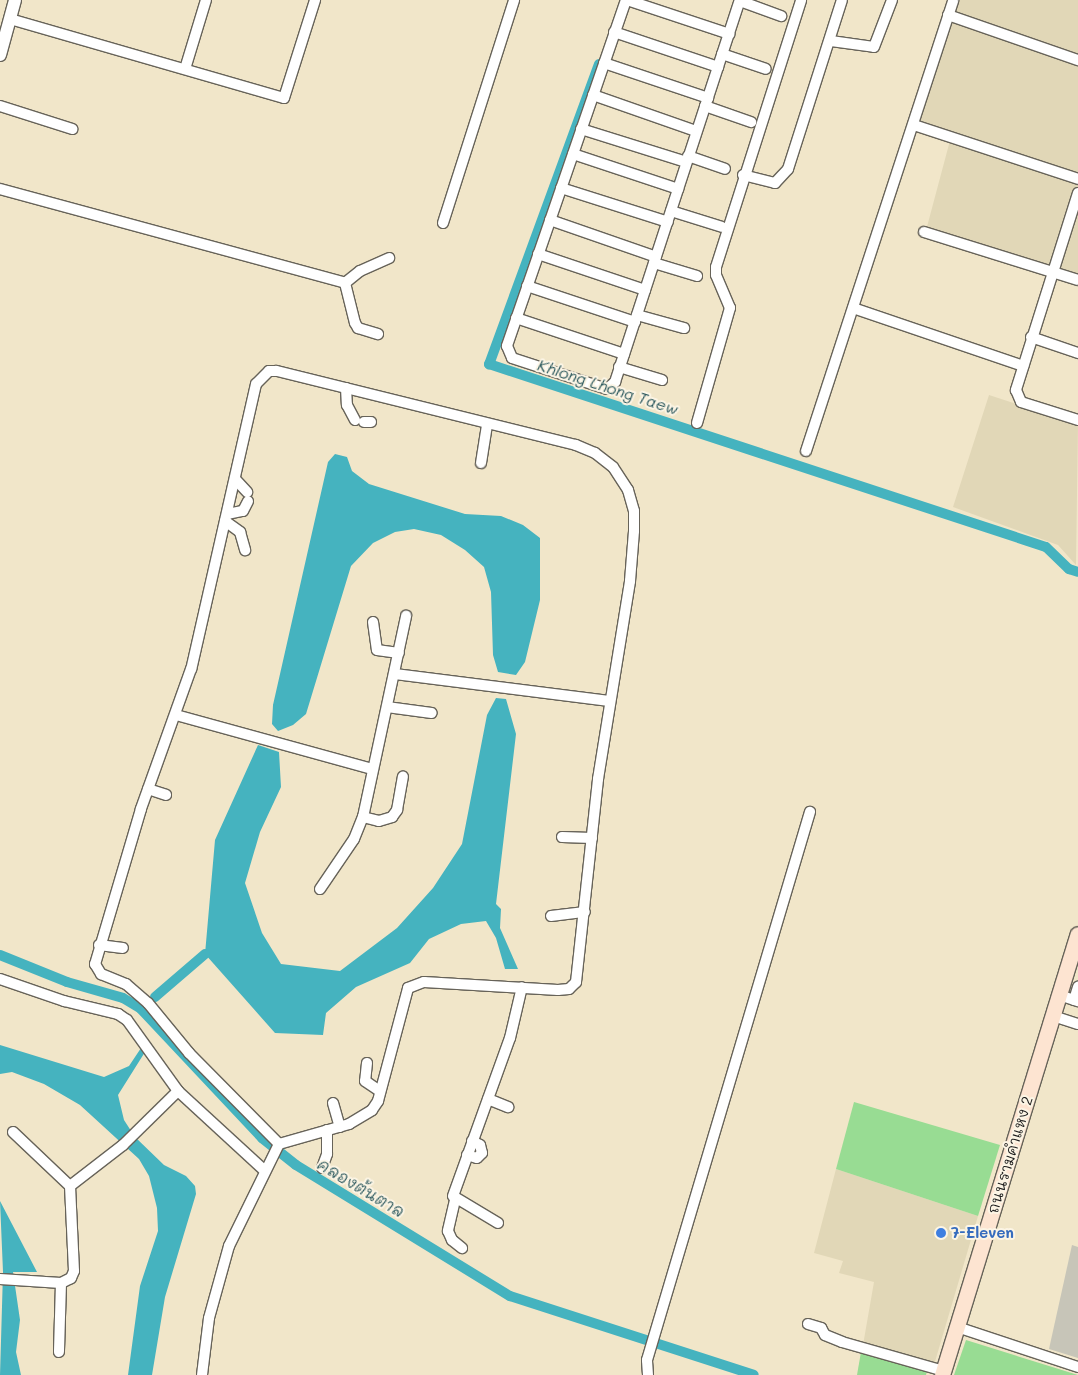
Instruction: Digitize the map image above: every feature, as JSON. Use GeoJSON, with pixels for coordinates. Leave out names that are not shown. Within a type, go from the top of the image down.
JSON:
{"type":"FeatureCollection","features":[{"type":"Feature","properties":{"kind":"main road","name":"ถนนรามคำแหง 2"},"geometry":{"type":"LineString","coordinates":[[943,1373],[1052,1016],[1059,995],[1073,966],[1078,934]]}},
{"type":"Feature","properties":{"kind":"street"},"geometry":{"type":"LineString","coordinates":[[0,55],[15,0]]}},
{"type":"Feature","properties":{"kind":"street"},"geometry":{"type":"LineString","coordinates":[[184,69],[206,0]]}},
{"type":"Feature","properties":{"kind":"street"},"geometry":{"type":"LineString","coordinates":[[10,19],[284,98],[315,0]]}},
{"type":"Feature","properties":{"kind":"street"},"geometry":{"type":"LineString","coordinates":[[443,223],[514,0]]}},
{"type":"Feature","properties":{"kind":"street"},"geometry":{"type":"LineString","coordinates":[[729,34],[626,0],[507,346],[512,358],[607,388],[615,382],[729,34],[738,1],[781,16]]}},
{"type":"Feature","properties":{"kind":"street"},"geometry":{"type":"LineString","coordinates":[[697,423],[730,308],[715,271],[743,175],[800,0]]}},
{"type":"Feature","properties":{"kind":"street"},"geometry":{"type":"LineString","coordinates":[[743,175],[775,183],[785,175],[831,41],[842,0]]}},
{"type":"Feature","properties":{"kind":"street"},"geometry":{"type":"LineString","coordinates":[[831,41],[874,47],[892,0]]}},
{"type":"Feature","properties":{"kind":"street"},"geometry":{"type":"LineString","coordinates":[[806,451],[914,125],[953,0]]}},
{"type":"Feature","properties":{"kind":"street"},"geometry":{"type":"LineString","coordinates":[[948,15],[1078,60]]}},
{"type":"Feature","properties":{"kind":"street"},"geometry":{"type":"LineString","coordinates":[[614,32],[718,67]]}},
{"type":"Feature","properties":{"kind":"street"},"geometry":{"type":"LineString","coordinates":[[722,54],[766,69]]}},
{"type":"Feature","properties":{"kind":"street"},"geometry":{"type":"LineString","coordinates":[[604,63],[707,102],[751,122]]}},
{"type":"Feature","properties":{"kind":"street"},"geometry":{"type":"LineString","coordinates":[[593,95],[696,132]]}},
{"type":"Feature","properties":{"kind":"street"},"geometry":{"type":"LineString","coordinates":[[0,106],[72,129]]}},
{"type":"Feature","properties":{"kind":"street"},"geometry":{"type":"LineString","coordinates":[[914,125],[1078,179]]}},
{"type":"Feature","properties":{"kind":"street"},"geometry":{"type":"LineString","coordinates":[[581,129],[725,169]]}},
{"type":"Feature","properties":{"kind":"street"},"geometry":{"type":"LineString","coordinates":[[573,154],[678,190]]}},
{"type":"Feature","properties":{"kind":"street"},"geometry":{"type":"LineString","coordinates":[[561,188],[668,222]]}},
{"type":"Feature","properties":{"kind":"street"},"geometry":{"type":"LineString","coordinates":[[0,189],[346,283]]}},
{"type":"Feature","properties":{"kind":"street"},"geometry":{"type":"LineString","coordinates":[[1078,193],[1031,337],[1016,390],[1022,402],[1078,420]]}},
{"type":"Feature","properties":{"kind":"street"},"geometry":{"type":"LineString","coordinates":[[671,211],[722,227]]}},
{"type":"Feature","properties":{"kind":"street"},"geometry":{"type":"LineString","coordinates":[[550,220],[697,276]]}},
{"type":"Feature","properties":{"kind":"street"},"geometry":{"type":"LineString","coordinates":[[924,232],[1078,280]]}},
{"type":"Feature","properties":{"kind":"street"},"geometry":{"type":"LineString","coordinates":[[538,254],[645,290]]}},
{"type":"Feature","properties":{"kind":"street"},"geometry":{"type":"LineString","coordinates":[[346,283],[360,272],[389,258]]}},
{"type":"Feature","properties":{"kind":"street"},"geometry":{"type":"LineString","coordinates":[[346,283],[355,323],[363,330],[378,334]]}},
{"type":"Feature","properties":{"kind":"street"},"geometry":{"type":"LineString","coordinates":[[527,286],[636,318],[684,328]]}},
{"type":"Feature","properties":{"kind":"street"},"geometry":{"type":"LineString","coordinates":[[853,308],[1023,366]]}},
{"type":"Feature","properties":{"kind":"street"},"geometry":{"type":"LineString","coordinates":[[516,318],[624,354]]}},
{"type":"Feature","properties":{"kind":"street"},"geometry":{"type":"LineString","coordinates":[[1031,337],[1078,352]]}},
{"type":"Feature","properties":{"kind":"street"},"geometry":{"type":"LineString","coordinates":[[619,367],[662,380]]}},
{"type":"Feature","properties":{"kind":"street"},"geometry":{"type":"LineString","coordinates":[[202,1375],[209,1318],[219,1277],[242,1215],[277,1146],[340,1127],[372,1110],[380,1091],[408,988],[424,982],[569,989],[576,982],[609,701],[630,581],[634,531],[634,511],[628,490],[613,467],[595,453],[576,445],[487,425],[276,371],[269,371],[256,384],[190,669],[176,715],[148,789],[119,889],[99,945],[95,964],[97,970],[126,984],[148,1003],[189,1053],[277,1146]]}},
{"type":"Feature","properties":{"kind":"street"},"geometry":{"type":"LineString","coordinates":[[346,388],[347,405],[363,421]]}},
{"type":"Feature","properties":{"kind":"street"},"geometry":{"type":"LineString","coordinates":[[481,463],[487,425]]}},
{"type":"Feature","properties":{"kind":"street"},"geometry":{"type":"LineString","coordinates":[[226,517],[244,511],[248,496],[235,478]]}},
{"type":"Feature","properties":{"kind":"street"},"geometry":{"type":"LineString","coordinates":[[226,517],[240,532],[245,550]]}},
{"type":"Feature","properties":{"kind":"street"},"geometry":{"type":"LineString","coordinates":[[320,889],[354,839],[363,817],[406,616]]}},
{"type":"Feature","properties":{"kind":"street"},"geometry":{"type":"LineString","coordinates":[[374,622],[377,650],[399,653]]}},
{"type":"Feature","properties":{"kind":"street"},"geometry":{"type":"LineString","coordinates":[[395,674],[609,701]]}},
{"type":"Feature","properties":{"kind":"street"},"geometry":{"type":"LineString","coordinates":[[387,707],[432,713]]}},
{"type":"Feature","properties":{"kind":"street"},"geometry":{"type":"LineString","coordinates":[[176,715],[372,769]]}},
{"type":"Feature","properties":{"kind":"street"},"geometry":{"type":"LineString","coordinates":[[363,817],[380,821],[392,817],[397,810],[403,777]]}},
{"type":"Feature","properties":{"kind":"street"},"geometry":{"type":"LineString","coordinates":[[148,789],[166,796]]}},
{"type":"Feature","properties":{"kind":"street"},"geometry":{"type":"LineString","coordinates":[[648,1375],[647,1360],[810,812]]}},
{"type":"Feature","properties":{"kind":"street"},"geometry":{"type":"LineString","coordinates":[[562,837],[592,838]]}},
{"type":"Feature","properties":{"kind":"street"},"geometry":{"type":"LineString","coordinates":[[551,916],[585,912]]}},
{"type":"Feature","properties":{"kind":"street"},"geometry":{"type":"LineString","coordinates":[[99,945],[123,948]]}},
{"type":"Feature","properties":{"kind":"street"},"geometry":{"type":"LineString","coordinates":[[0,979],[64,1001],[118,1014],[127,1020],[178,1091],[266,1167]]}},
{"type":"Feature","properties":{"kind":"street"},"geometry":{"type":"LineString","coordinates":[[1059,995],[1076,1001],[1078,987]]}},
{"type":"Feature","properties":{"kind":"street"},"geometry":{"type":"LineString","coordinates":[[462,1248],[452,1240],[448,1231],[455,1200],[454,1193],[510,1038],[522,988]]}},
{"type":"Feature","properties":{"kind":"street"},"geometry":{"type":"LineString","coordinates":[[1052,1016],[1078,1024]]}},
{"type":"Feature","properties":{"kind":"street"},"geometry":{"type":"LineString","coordinates":[[366,1063],[365,1081],[380,1091]]}},
{"type":"Feature","properties":{"kind":"street"},"geometry":{"type":"LineString","coordinates":[[70,1186],[123,1145],[178,1091]]}},
{"type":"Feature","properties":{"kind":"street"},"geometry":{"type":"LineString","coordinates":[[488,1099],[508,1107]]}},
{"type":"Feature","properties":{"kind":"street"},"geometry":{"type":"LineString","coordinates":[[333,1103],[340,1127]]}},
{"type":"Feature","properties":{"kind":"street"},"geometry":{"type":"LineString","coordinates":[[322,1168],[327,1154],[327,1130]]}},
{"type":"Feature","properties":{"kind":"street"},"geometry":{"type":"LineString","coordinates":[[2,1279],[61,1282],[71,1278],[74,1271],[70,1186],[13,1132]]}},
{"type":"Feature","properties":{"kind":"street"},"geometry":{"type":"LineString","coordinates":[[455,1200],[498,1223]]}},
{"type":"Feature","properties":{"kind":"street"},"geometry":{"type":"LineString","coordinates":[[59,1352],[61,1282]]}},
{"type":"Feature","properties":{"kind":"street"},"geometry":{"type":"LineString","coordinates":[[808,1324],[821,1328],[825,1335],[842,1342],[943,1373]]}},
{"type":"Feature","properties":{"kind":"street"},"geometry":{"type":"LineString","coordinates":[[957,1327],[1078,1367]]}},
{"type":"Feature","properties":{"kind":"shaded area"},"geometry":{"type":"Polygon","coordinates":[[[959,0],[1078,0],[1078,286],[924,238],[952,133],[919,122],[959,0]]]}},
{"type":"Feature","properties":{"kind":"shaded area"},"geometry":{"type":"Polygon","coordinates":[[[989,395],[1078,424],[1076,565],[1058,545],[953,507],[989,395]]]}},
{"type":"Feature","properties":{"kind":"shaded area"},"geometry":{"type":"Polygon","coordinates":[[[836,1169],[978,1216],[934,1365],[863,1345],[874,1282],[839,1273],[843,1261],[814,1253],[836,1169]]]}},
{"type":"Feature","properties":{"kind":"shaded area"},"geometry":{"type":"Polygon","coordinates":[[[1072,1245],[1078,1247],[1078,1358],[1049,1349],[1072,1245]]]}},
{"type":"Feature","properties":{"kind":"green space"},"geometry":{"type":"Polygon","coordinates":[[[854,1102],[1000,1145],[978,1216],[836,1169],[854,1102]]]}},
{"type":"Feature","properties":{"kind":"green space"},"geometry":{"type":"Polygon","coordinates":[[[966,1340],[1078,1375],[954,1375],[966,1340]]]}},
{"type":"Feature","properties":{"kind":"green space"},"geometry":{"type":"Polygon","coordinates":[[[861,1352],[927,1371],[926,1375],[857,1375],[861,1352]]]}},
{"type":"Feature","properties":{"kind":"water"},"geometry":{"type":"Polygon","coordinates":[[[335,454],[347,457],[352,471],[369,484],[465,514],[501,516],[523,525],[540,538],[540,600],[525,662],[516,675],[498,672],[493,655],[491,592],[484,567],[465,550],[441,535],[414,529],[395,532],[373,543],[351,566],[306,714],[293,725],[278,731],[272,724],[273,705],[328,462],[335,454]]]}},
{"type":"Feature","properties":{"kind":"water"},"geometry":{"type":"Polygon","coordinates":[[[496,698],[506,699],[516,734],[496,904],[501,909],[500,928],[518,969],[505,969],[496,938],[486,921],[461,924],[429,939],[410,963],[356,987],[326,1013],[323,1035],[275,1033],[205,954],[215,840],[258,745],[279,752],[281,787],[260,832],[245,883],[262,933],[281,964],[340,971],[397,928],[433,888],[462,844],[487,715],[496,698]]]}},
{"type":"Feature","properties":{"kind":"water"},"geometry":{"type":"Polygon","coordinates":[[[0,1045],[104,1077],[129,1066],[141,1048],[145,1052],[118,1095],[124,1120],[135,1137],[164,1165],[186,1176],[195,1186],[196,1194],[165,1297],[152,1375],[128,1375],[140,1286],[158,1231],[157,1208],[149,1176],[139,1159],[80,1105],[44,1084],[12,1072],[0,1074],[0,1045]]]}},
{"type":"Feature","properties":{"kind":"water"},"geometry":{"type":"Polygon","coordinates":[[[0,1201],[37,1272],[13,1272],[20,1320],[16,1352],[21,1375],[0,1375],[3,1272],[0,1201]]]}},
{"type":"Feature","properties":{"kind":"waterway","name":"Khlong Lhong Taew"},"geometry":{"type":"LineString","coordinates":[[599,64],[489,364],[1046,547],[1069,569],[1078,572]]}},
{"type":"Feature","properties":{"kind":"waterway"},"geometry":{"type":"LineString","coordinates":[[155,997],[205,954]]}},
{"type":"Feature","properties":{"kind":"waterway","name":"คลองต้นตาล"},"geometry":{"type":"LineString","coordinates":[[0,955],[67,982],[123,998],[141,1009],[262,1138],[296,1165],[510,1296],[754,1375]]}},
{"type":"Feature","properties":{"kind":"place","name":"7-Eleven"},"geometry":{"type":"Point","coordinates":[941,1233]}}]}
